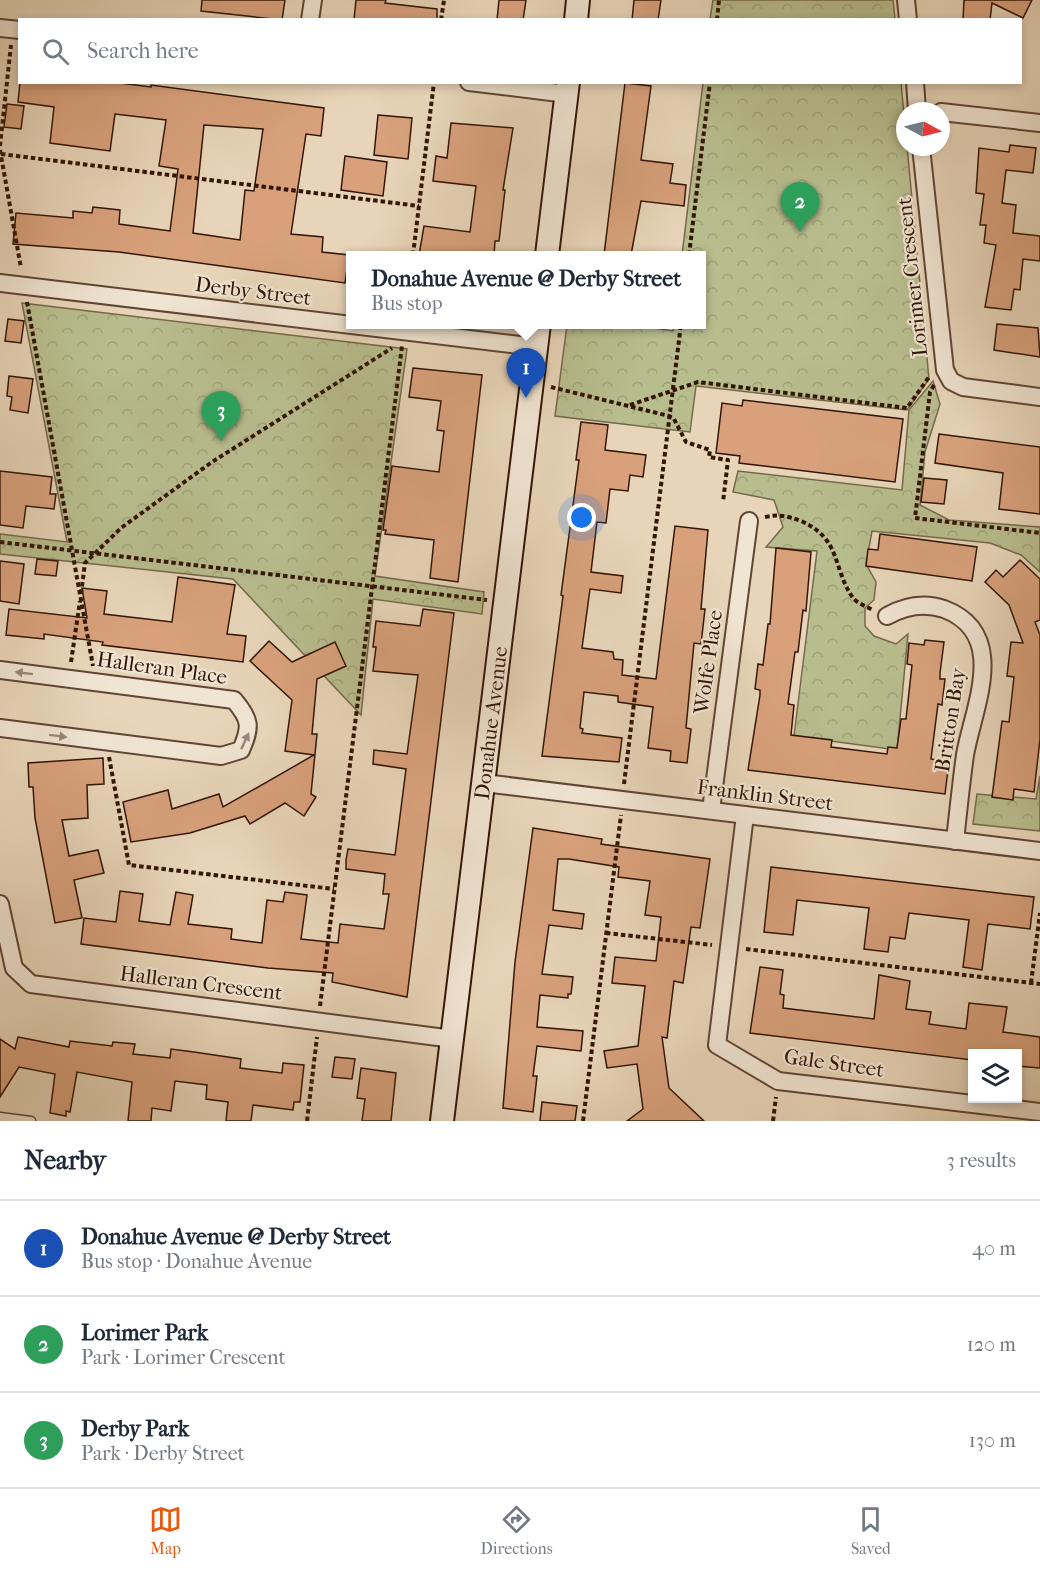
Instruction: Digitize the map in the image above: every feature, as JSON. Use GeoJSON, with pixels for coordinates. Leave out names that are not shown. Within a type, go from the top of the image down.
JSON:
{"type":"FeatureCollection","features":[{"type":"Feature","properties":{"kind":"street"},"geometry":{"type":"LineString","coordinates":[[310,18],[313,0]]}},
{"type":"Feature","properties":{"kind":"street"},"geometry":{"type":"LineString","coordinates":[[576,18],[578,0]]}},
{"type":"Feature","properties":{"kind":"street"},"geometry":{"type":"LineString","coordinates":[[906,0],[908,18]]}},
{"type":"Feature","properties":{"kind":"street"},"geometry":{"type":"LineString","coordinates":[[502,84],[568,88],[548,251]]}},
{"type":"Feature","properties":{"kind":"street"},"geometry":{"type":"LineString","coordinates":[[916,84],[920,102]]}},
{"type":"Feature","properties":{"kind":"street"},"geometry":{"type":"LineString","coordinates":[[950,113],[1040,123]]}},
{"type":"Feature","properties":{"kind":"street","name":"Lorimer Crescent"},"geometry":{"type":"LineString","coordinates":[[922,156],[944,368],[951,381],[963,387],[1040,397]]}},
{"type":"Feature","properties":{"kind":"street","name":"Derby Street"},"geometry":{"type":"LineString","coordinates":[[0,283],[346,324]]}},
{"type":"Feature","properties":{"kind":"street","name":"Derby Street"},"geometry":{"type":"LineString","coordinates":[[384,329],[536,347]]}},
{"type":"Feature","properties":{"kind":"street","name":"Donahue Avenue"},"geometry":{"type":"LineString","coordinates":[[442,1121],[538,329]]}},
{"type":"Feature","properties":{"kind":"street","name":"Wolfe Place"},"geometry":{"type":"LineString","coordinates":[[711,810],[749,521]]}},
{"type":"Feature","properties":{"kind":"street","name":"Britton Bay"},"geometry":{"type":"LineString","coordinates":[[887,616],[911,605],[940,608],[963,620],[978,643],[982,666],[981,690],[965,754],[955,842]]}},
{"type":"Feature","properties":{"kind":"street","name":"Halleran Place"},"geometry":{"type":"LineString","coordinates":[[0,670],[234,700],[245,713],[249,730],[241,750],[221,756],[0,728]]}},
{"type":"Feature","properties":{"kind":"street","name":"Franklin Street"},"geometry":{"type":"LineString","coordinates":[[484,783],[1040,851]]}},
{"type":"Feature","properties":{"kind":"street","name":"Gale Street"},"geometry":{"type":"LineString","coordinates":[[745,815],[717,1046],[778,1081],[1040,1112]]}},
{"type":"Feature","properties":{"kind":"street","name":"Halleran Crescent"},"geometry":{"type":"LineString","coordinates":[[0,904],[14,968],[31,984],[453,1039]]}},
{"type":"Feature","properties":{"kind":"lane"},"geometry":{"type":"LineString","coordinates":[[0,1117],[31,1121]]}},
{"type":"Feature","properties":{"kind":"path"},"geometry":{"type":"LineString","coordinates":[[441,18],[444,0]]}},
{"type":"Feature","properties":{"kind":"path"},"geometry":{"type":"LineString","coordinates":[[717,18],[720,0]]}},
{"type":"Feature","properties":{"kind":"path"},"geometry":{"type":"LineString","coordinates":[[11,29],[0,150],[95,681]]}},
{"type":"Feature","properties":{"kind":"path"},"geometry":{"type":"LineString","coordinates":[[413,251],[434,84]]}},
{"type":"Feature","properties":{"kind":"path"},"geometry":{"type":"LineString","coordinates":[[689,251],[710,84]]}},
{"type":"Feature","properties":{"kind":"path"},"geometry":{"type":"LineString","coordinates":[[0,150],[419,206]]}},
{"type":"Feature","properties":{"kind":"path"},"geometry":{"type":"LineString","coordinates":[[583,1121],[680,329]]}},
{"type":"Feature","properties":{"kind":"path"},"geometry":{"type":"LineString","coordinates":[[69,678],[85,563],[122,528],[212,462],[394,347],[401,331]]}},
{"type":"Feature","properties":{"kind":"path"},"geometry":{"type":"LineString","coordinates":[[307,1121],[373,586],[401,331]]}},
{"type":"Feature","properties":{"kind":"path"},"geometry":{"type":"LineString","coordinates":[[630,405],[698,382],[907,408],[928,378],[944,368]]}},
{"type":"Feature","properties":{"kind":"path"},"geometry":{"type":"LineString","coordinates":[[944,368],[930,392],[915,518],[1040,533]]}},
{"type":"Feature","properties":{"kind":"path"},"geometry":{"type":"LineString","coordinates":[[532,384],[630,405],[674,419],[686,442],[710,450],[709,457],[728,460],[723,502]]}},
{"type":"Feature","properties":{"kind":"path"},"geometry":{"type":"LineString","coordinates":[[749,521],[776,514],[789,516],[813,526],[828,542],[853,599],[887,616]]}},
{"type":"Feature","properties":{"kind":"path"},"geometry":{"type":"LineString","coordinates":[[0,542],[506,603]]}},
{"type":"Feature","properties":{"kind":"path"},"geometry":{"type":"LineString","coordinates":[[106,742],[129,866],[334,889]]}},
{"type":"Feature","properties":{"kind":"path"},"geometry":{"type":"LineString","coordinates":[[1031,983],[1040,913]]}},
{"type":"Feature","properties":{"kind":"path"},"geometry":{"type":"LineString","coordinates":[[606,933],[1040,984]]}},
{"type":"Feature","properties":{"kind":"path"},"geometry":{"type":"LineString","coordinates":[[773,1121],[778,1081]]}},
{"type":"Feature","properties":{"kind":"green space"},"geometry":{"type":"Polygon","coordinates":[[[713,0],[893,0],[895,18],[710,18],[713,0]]]}},
{"type":"Feature","properties":{"kind":"green space"},"geometry":{"type":"Polygon","coordinates":[[[703,84],[901,84],[903,102],[896,102],[896,156],[908,156],[929,379],[907,410],[696,386],[690,432],[555,416],[566,329],[673,331],[673,329],[706,329],[706,251],[682,251],[703,84]]]}},
{"type":"Feature","properties":{"kind":"green space"},"geometry":{"type":"Polygon","coordinates":[[[22,303],[407,349],[375,576],[484,592],[482,614],[373,599],[361,715],[233,579],[0,554],[0,534],[67,542],[22,303]]]}},
{"type":"Feature","properties":{"kind":"green space"},"geometry":{"type":"Polygon","coordinates":[[[933,381],[940,404],[925,452],[920,505],[949,520],[1040,527],[1040,572],[1021,555],[990,543],[872,531],[866,564],[876,582],[874,600],[865,608],[865,626],[874,636],[896,644],[908,634],[897,750],[794,736],[817,551],[766,547],[783,527],[774,500],[733,492],[738,471],[902,490],[909,410],[933,381]]]}},
{"type":"Feature","properties":{"kind":"green space"},"geometry":{"type":"Polygon","coordinates":[[[1040,776],[1040,831],[973,824],[977,794],[1036,799],[1040,776]]]}},
{"type":"Feature","properties":{"kind":"building"},"geometry":{"type":"Polygon","coordinates":[[[202,0],[285,0],[282,18],[201,11],[202,0]]]}},
{"type":"Feature","properties":{"kind":"building"},"geometry":{"type":"Polygon","coordinates":[[[356,0],[386,0],[385,3],[437,9],[437,18],[354,18],[356,0]]]}},
{"type":"Feature","properties":{"kind":"building"},"geometry":{"type":"Polygon","coordinates":[[[499,0],[526,0],[523,18],[497,18],[499,0]]]}},
{"type":"Feature","properties":{"kind":"building"},"geometry":{"type":"Polygon","coordinates":[[[634,0],[661,0],[658,18],[632,18],[634,0]]]}},
{"type":"Feature","properties":{"kind":"building"},"geometry":{"type":"Polygon","coordinates":[[[964,0],[1032,0],[1023,18],[992,3],[990,18],[963,18],[964,0]]]}},
{"type":"Feature","properties":{"kind":"building"},"geometry":{"type":"Polygon","coordinates":[[[20,84],[128,84],[151,87],[151,85],[324,108],[321,136],[306,134],[291,234],[323,237],[322,252],[346,255],[345,283],[119,252],[13,244],[16,213],[73,218],[73,211],[92,213],[93,207],[120,210],[119,224],[170,231],[178,169],[159,166],[166,120],[115,114],[110,151],[50,143],[54,107],[18,102],[20,84]],[[204,125],[193,233],[240,240],[245,190],[254,191],[263,129],[204,125]]]}},
{"type":"Feature","properties":{"kind":"building"},"geometry":{"type":"Polygon","coordinates":[[[625,84],[651,86],[641,160],[673,164],[670,183],[686,185],[684,206],[641,201],[632,251],[604,251],[625,84]]]}},
{"type":"Feature","properties":{"kind":"building"},"geometry":{"type":"Polygon","coordinates":[[[7,104],[24,106],[21,129],[4,127],[7,104]]]}},
{"type":"Feature","properties":{"kind":"building"},"geometry":{"type":"Polygon","coordinates":[[[378,115],[412,118],[408,159],[374,155],[378,115]]]}},
{"type":"Feature","properties":{"kind":"building"},"geometry":{"type":"Polygon","coordinates":[[[451,123],[513,128],[503,190],[505,190],[499,241],[495,241],[494,251],[420,251],[424,226],[470,232],[476,186],[433,181],[436,156],[447,158],[451,123]]]}},
{"type":"Feature","properties":{"kind":"building"},"geometry":{"type":"Polygon","coordinates":[[[1010,145],[1036,148],[1033,173],[1006,170],[1002,203],[1016,205],[1013,233],[1040,236],[1040,261],[1023,259],[1020,290],[1014,289],[1011,310],[985,307],[996,245],[984,243],[986,225],[980,225],[984,194],[976,193],[979,148],[1009,152],[1010,145]]]}},
{"type":"Feature","properties":{"kind":"building"},"geometry":{"type":"Polygon","coordinates":[[[345,156],[387,162],[383,196],[341,190],[345,156]]]}},
{"type":"Feature","properties":{"kind":"building"},"geometry":{"type":"Polygon","coordinates":[[[8,319],[24,321],[21,343],[5,341],[8,319]]]}},
{"type":"Feature","properties":{"kind":"building"},"geometry":{"type":"Polygon","coordinates":[[[997,324],[1038,328],[1040,357],[994,350],[997,324]]]}},
{"type":"Feature","properties":{"kind":"building"},"geometry":{"type":"Polygon","coordinates":[[[413,368],[482,375],[458,582],[430,578],[434,540],[385,534],[386,530],[383,530],[392,466],[439,472],[444,431],[437,430],[441,401],[409,397],[413,368]]]}},
{"type":"Feature","properties":{"kind":"building"},"geometry":{"type":"Polygon","coordinates":[[[9,376],[33,379],[28,413],[10,410],[12,397],[7,396],[9,376]]]}},
{"type":"Feature","properties":{"kind":"building"},"geometry":{"type":"Polygon","coordinates":[[[743,400],[903,419],[895,482],[739,463],[740,456],[716,453],[722,403],[742,406],[743,400]]]}},
{"type":"Feature","properties":{"kind":"building"},"geometry":{"type":"Polygon","coordinates":[[[581,422],[608,425],[605,450],[646,455],[643,477],[630,475],[628,491],[610,489],[606,523],[597,522],[591,572],[623,576],[621,593],[590,589],[582,648],[613,652],[614,659],[623,660],[622,675],[656,679],[675,526],[708,530],[701,609],[705,609],[701,644],[694,643],[686,728],[691,729],[687,763],[670,761],[671,751],[648,748],[653,707],[618,702],[618,696],[584,692],[580,728],[583,729],[582,733],[622,738],[619,762],[542,756],[579,460],[576,460],[581,422]]]}},
{"type":"Feature","properties":{"kind":"building"},"geometry":{"type":"Polygon","coordinates":[[[939,434],[1040,447],[1040,514],[999,509],[1003,473],[935,463],[939,434]]]}},
{"type":"Feature","properties":{"kind":"building"},"geometry":{"type":"Polygon","coordinates":[[[0,471],[52,477],[50,494],[56,494],[54,509],[26,506],[23,528],[0,525],[0,471]]]}},
{"type":"Feature","properties":{"kind":"building"},"geometry":{"type":"Polygon","coordinates":[[[924,478],[947,480],[944,504],[921,502],[924,478]]]}},
{"type":"Feature","properties":{"kind":"building"},"geometry":{"type":"Polygon","coordinates":[[[880,534],[977,547],[972,581],[866,566],[868,549],[878,550],[880,534]]]}},
{"type":"Feature","properties":{"kind":"building"},"geometry":{"type":"Polygon","coordinates":[[[776,548],[811,552],[806,611],[803,610],[788,704],[794,705],[791,735],[832,740],[831,747],[887,754],[888,747],[897,748],[901,719],[906,719],[912,665],[907,664],[909,643],[924,645],[925,640],[944,642],[940,679],[945,679],[942,705],[938,704],[931,759],[949,762],[945,794],[748,770],[760,695],[760,690],[755,689],[758,664],[763,665],[768,624],[770,624],[776,548]]]}},
{"type":"Feature","properties":{"kind":"building"},"geometry":{"type":"Polygon","coordinates":[[[37,559],[58,561],[56,576],[35,574],[37,559]]]}},
{"type":"Feature","properties":{"kind":"building"},"geometry":{"type":"Polygon","coordinates":[[[1020,560],[1040,579],[1040,620],[1035,622],[1040,635],[1040,739],[1034,792],[1014,789],[1013,800],[992,797],[1002,721],[1009,722],[1014,677],[1007,676],[1011,642],[1023,643],[1009,605],[985,582],[996,570],[1003,577],[1020,560]]]}},
{"type":"Feature","properties":{"kind":"building"},"geometry":{"type":"Polygon","coordinates":[[[0,561],[24,564],[19,604],[0,601],[0,561]]]}},
{"type":"Feature","properties":{"kind":"building"},"geometry":{"type":"Polygon","coordinates":[[[178,577],[235,585],[227,634],[246,636],[243,662],[102,645],[103,642],[44,634],[44,639],[6,635],[9,609],[87,618],[82,588],[107,591],[104,614],[172,622],[178,577]]]}},
{"type":"Feature","properties":{"kind":"building"},"geometry":{"type":"Polygon","coordinates":[[[423,609],[454,613],[407,997],[332,982],[333,973],[268,968],[81,944],[84,918],[116,922],[120,891],[143,894],[139,921],[170,925],[176,892],[193,895],[188,924],[232,929],[231,939],[262,943],[267,900],[283,902],[285,892],[307,895],[301,939],[338,943],[340,924],[384,929],[389,894],[383,894],[385,874],[346,869],[346,860],[348,849],[395,855],[406,769],[373,764],[374,750],[407,754],[418,675],[373,671],[376,647],[373,647],[376,621],[420,626],[423,609]]]}},
{"type":"Feature","properties":{"kind":"building"},"geometry":{"type":"Polygon","coordinates":[[[269,641],[292,662],[335,642],[346,666],[317,679],[312,734],[317,734],[311,794],[316,797],[304,816],[285,803],[250,824],[245,816],[190,833],[131,842],[123,802],[168,790],[172,809],[219,794],[223,807],[314,755],[285,751],[292,700],[250,661],[269,641]]]}},
{"type":"Feature","properties":{"kind":"building"},"geometry":{"type":"Polygon","coordinates":[[[103,758],[104,784],[87,785],[88,818],[62,820],[69,856],[98,850],[104,873],[74,880],[82,918],[55,923],[35,818],[33,787],[29,787],[28,763],[103,758]]]}},
{"type":"Feature","properties":{"kind":"building"},"geometry":{"type":"Polygon","coordinates":[[[533,828],[602,839],[601,844],[710,859],[700,928],[691,927],[683,983],[674,981],[667,1038],[662,1037],[669,1088],[704,1121],[627,1121],[643,1109],[637,1064],[607,1068],[604,1051],[638,1046],[645,986],[612,983],[615,957],[656,961],[661,917],[645,915],[650,881],[618,877],[619,867],[569,859],[558,859],[553,910],[584,914],[582,929],[549,925],[542,974],[573,977],[571,994],[568,994],[568,998],[540,995],[537,1027],[583,1031],[581,1051],[537,1046],[533,1076],[537,1076],[533,1112],[503,1108],[515,962],[533,828]]]}},
{"type":"Feature","properties":{"kind":"building"},"geometry":{"type":"Polygon","coordinates":[[[771,867],[1034,897],[1030,929],[988,924],[982,970],[963,967],[969,920],[909,913],[905,939],[890,937],[888,952],[864,949],[869,908],[797,900],[793,935],[764,932],[771,867]]]}},
{"type":"Feature","properties":{"kind":"building"},"geometry":{"type":"Polygon","coordinates":[[[760,967],[783,970],[780,994],[784,995],[783,1008],[874,1019],[879,975],[910,981],[906,1009],[931,1012],[929,1024],[966,1029],[969,1003],[1007,1007],[1003,1032],[1040,1037],[1040,1068],[1022,1066],[1022,1049],[968,1049],[968,1060],[750,1033],[760,967]]]}},
{"type":"Feature","properties":{"kind":"building"},"geometry":{"type":"Polygon","coordinates":[[[18,1037],[69,1047],[70,1041],[112,1046],[113,1042],[135,1044],[133,1054],[170,1058],[171,1049],[194,1052],[241,1059],[240,1068],[282,1073],[283,1063],[304,1065],[300,1102],[294,1102],[293,1110],[253,1105],[251,1121],[226,1121],[228,1102],[206,1099],[207,1085],[175,1081],[171,1111],[152,1108],[151,1121],[128,1121],[132,1082],[77,1072],[70,1112],[66,1111],[66,1116],[50,1113],[55,1074],[19,1067],[0,1097],[0,1039],[15,1049],[18,1037]]]}},
{"type":"Feature","properties":{"kind":"building"},"geometry":{"type":"Polygon","coordinates":[[[335,1057],[355,1059],[352,1079],[332,1077],[335,1057]]]}},
{"type":"Feature","properties":{"kind":"building"},"geometry":{"type":"Polygon","coordinates":[[[361,1068],[396,1073],[391,1121],[362,1121],[365,1099],[357,1098],[361,1068]]]}},
{"type":"Feature","properties":{"kind":"building"},"geometry":{"type":"Polygon","coordinates":[[[542,1102],[577,1106],[575,1121],[540,1121],[542,1102]]]}},
{"type":"Feature","properties":{"kind":"place","name":"Lorimer Park"},"geometry":{"type":"Point","coordinates":[800,232]}},
{"type":"Feature","properties":{"kind":"place","name":"Donahue Avenue @ Derby Street"},"geometry":{"type":"Point","coordinates":[526,398]}},
{"type":"Feature","properties":{"kind":"place","name":"Derby Park"},"geometry":{"type":"Point","coordinates":[221,441]}}]}
